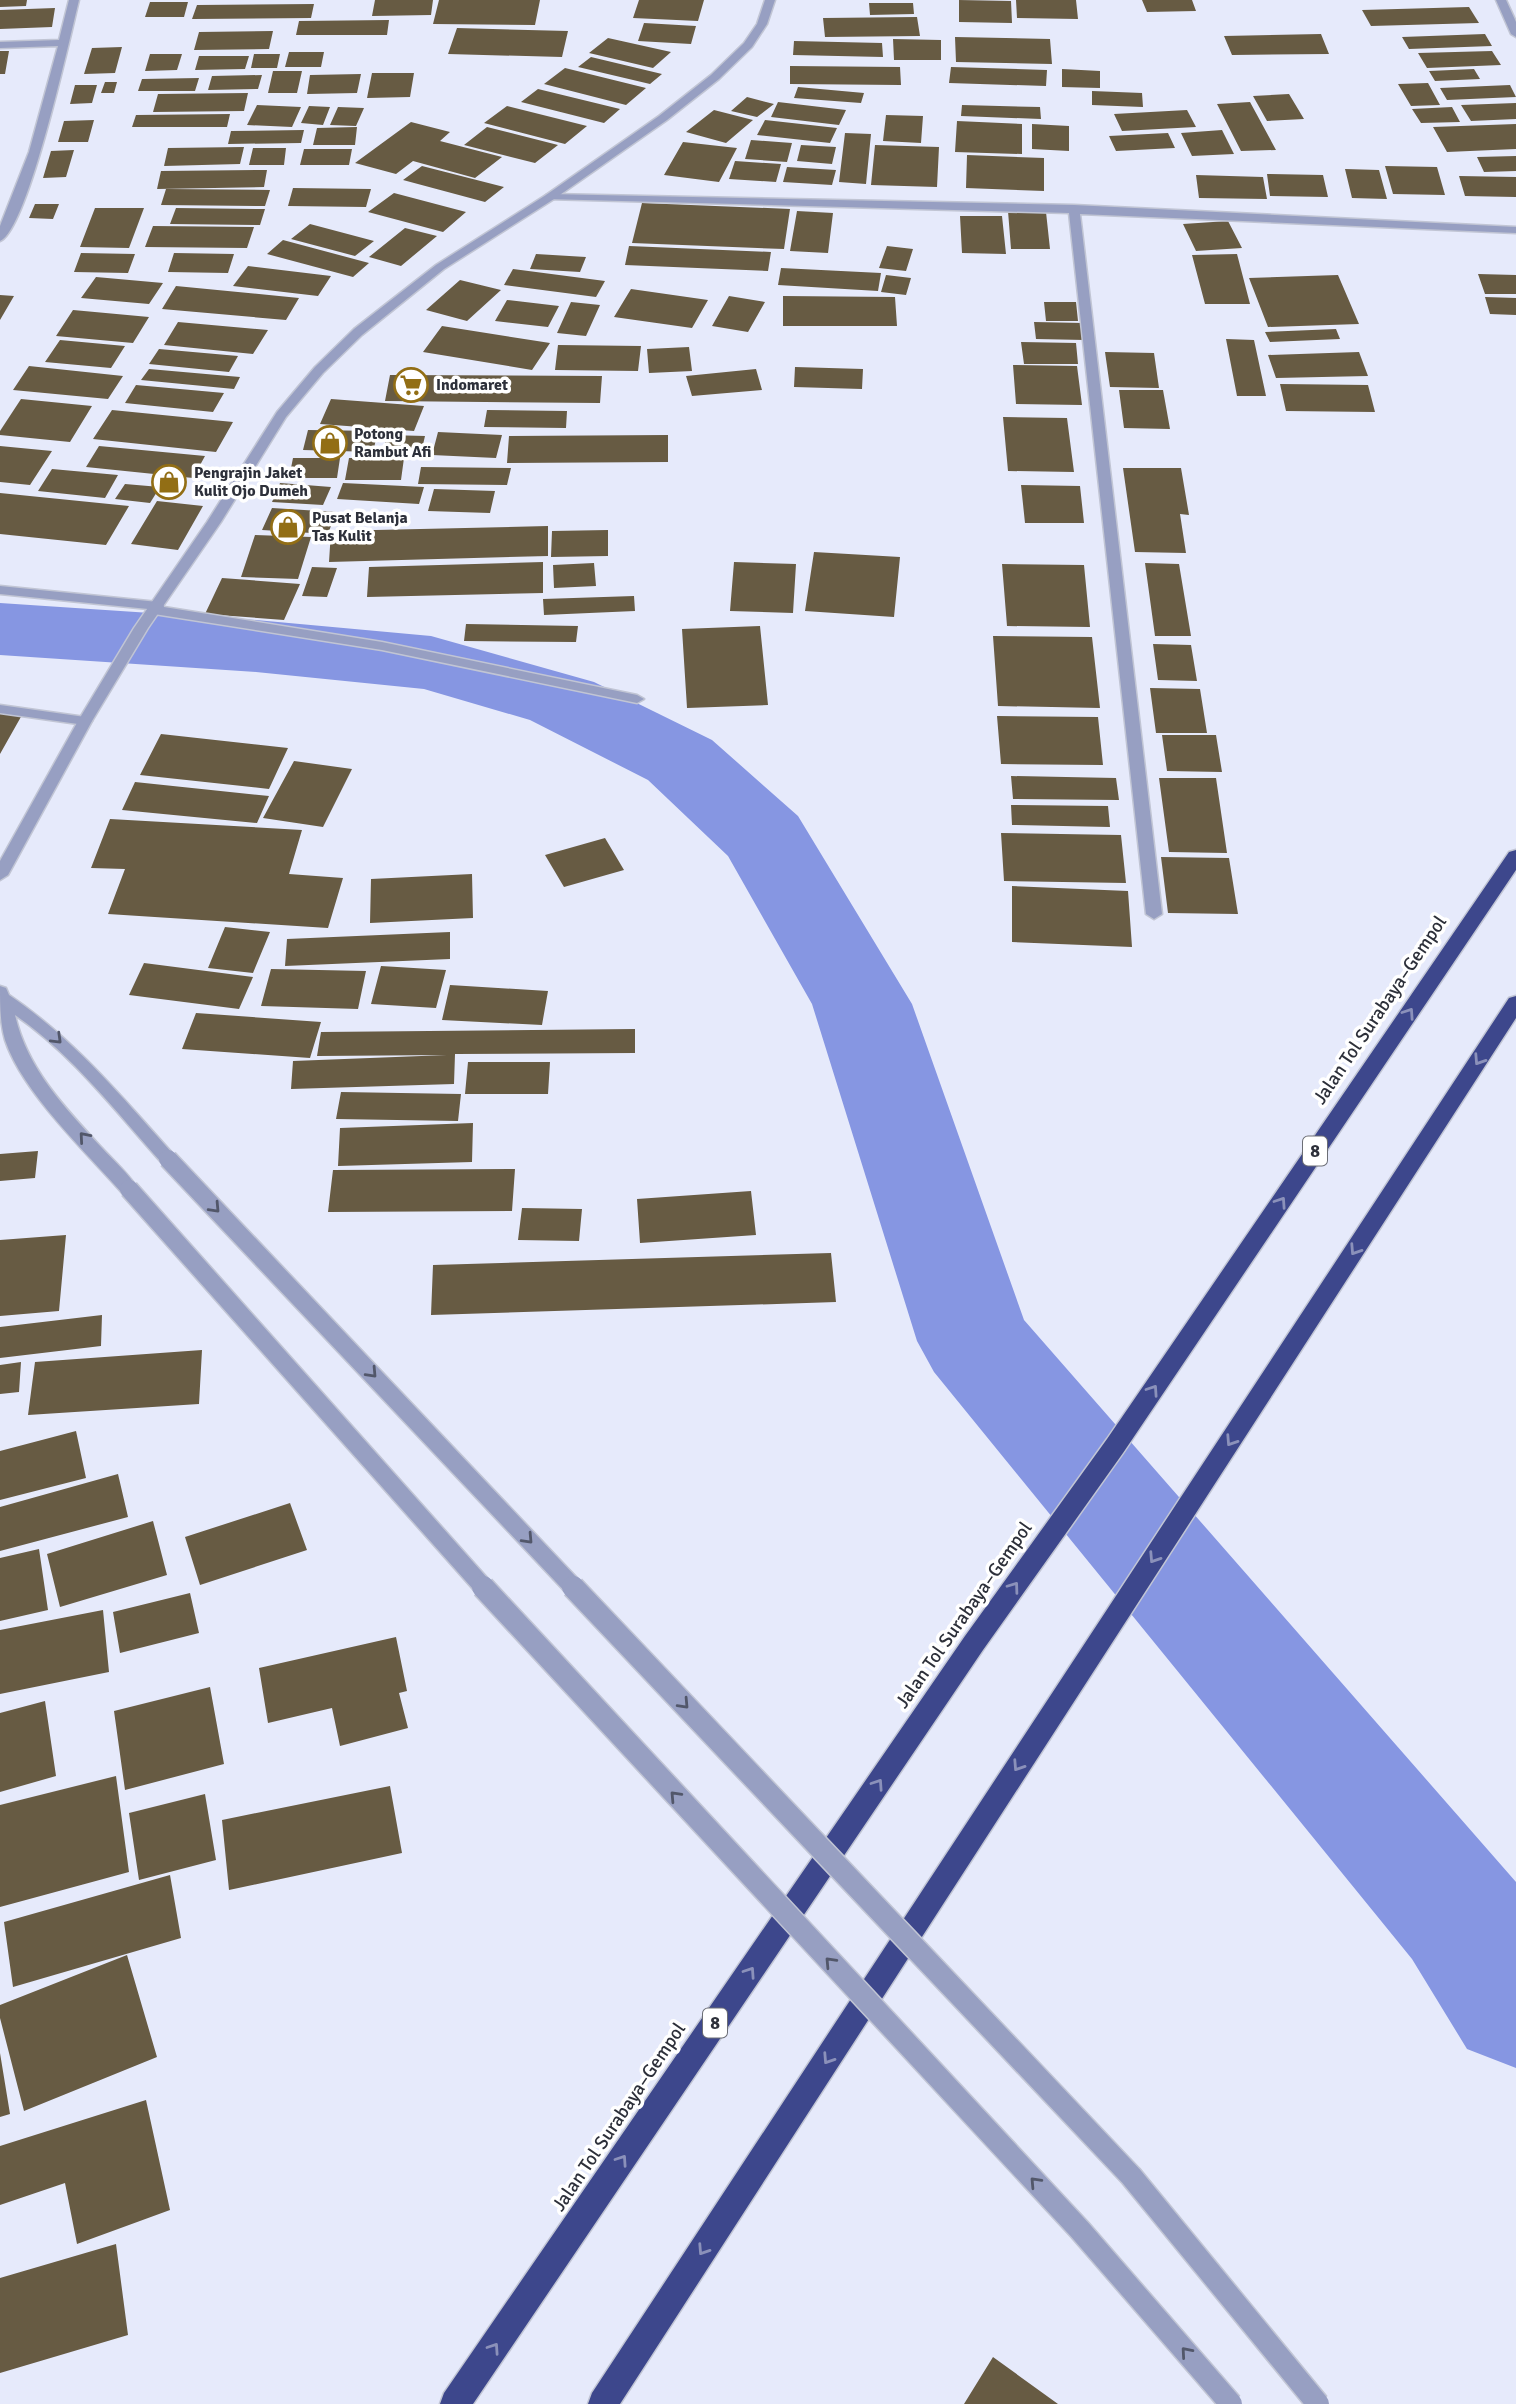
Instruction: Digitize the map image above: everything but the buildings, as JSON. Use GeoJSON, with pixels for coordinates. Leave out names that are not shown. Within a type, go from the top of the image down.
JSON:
{"type":"FeatureCollection","features":[{"type":"Feature","properties":{"kind":"highway","name":"Jalan Tol Surabaya–Gempol"},"geometry":{"type":"LineString","coordinates":[[455,2404],[974,1643],[1115,1446],[1516,856]]}},
{"type":"Feature","properties":{"kind":"highway"},"geometry":{"type":"LineString","coordinates":[[603,2404],[1516,1003]]}},
{"type":"Feature","properties":{"kind":"street"},"geometry":{"type":"LineString","coordinates":[[0,238],[9,222],[40,134],[74,0]]}},
{"type":"Feature","properties":{"kind":"street"},"geometry":{"type":"LineString","coordinates":[[0,875],[141,628],[281,415],[319,370],[358,332],[440,267],[550,197],[663,118],[715,77],[748,46],[761,24],[770,0]]}},
{"type":"Feature","properties":{"kind":"street"},"geometry":{"type":"LineString","coordinates":[[1501,0],[1516,34]]}},
{"type":"Feature","properties":{"kind":"street"},"geometry":{"type":"LineString","coordinates":[[0,45],[63,43]]}},
{"type":"Feature","properties":{"kind":"street"},"geometry":{"type":"LineString","coordinates":[[550,197],[716,198],[1074,208],[1516,230]]}},
{"type":"Feature","properties":{"kind":"street"},"geometry":{"type":"LineString","coordinates":[[1074,208],[1154,914]]}},
{"type":"Feature","properties":{"kind":"street"},"geometry":{"type":"LineString","coordinates":[[0,590],[156,608],[382,646],[638,699]]}},
{"type":"Feature","properties":{"kind":"street"},"geometry":{"type":"LineString","coordinates":[[0,709],[88,717]]}},
{"type":"Feature","properties":{"kind":"street"},"geometry":{"type":"LineString","coordinates":[[1,995],[43,1026],[72,1053],[169,1159],[1131,2176],[1318,2404]]}},
{"type":"Feature","properties":{"kind":"street"},"geometry":{"type":"LineString","coordinates":[[1,995],[8,1027],[18,1054],[45,1092],[129,1189],[518,1626],[1070,2219],[1231,2404]]}},
{"type":"Feature","properties":{"kind":"waterway"},"geometry":{"type":"LineString","coordinates":[[0,629],[256,646],[431,663],[562,701],[680,760],[765,838],[862,1004],[974,1341],[1460,1914],[1516,2002]]}},
{"type":"Feature","properties":{"kind":"place","name":"Indomaret"},"geometry":{"type":"Point","coordinates":[411,385]}},
{"type":"Feature","properties":{"kind":"place","name":"Potong Rambut Afi"},"geometry":{"type":"Point","coordinates":[330,443]}},
{"type":"Feature","properties":{"kind":"place","name":"Pengrajin Jaket Kulit Ojo Dumeh"},"geometry":{"type":"Point","coordinates":[169,482]}},
{"type":"Feature","properties":{"kind":"place","name":"Pusat Belanja Tas Kulit"},"geometry":{"type":"Point","coordinates":[288,527]}}]}
